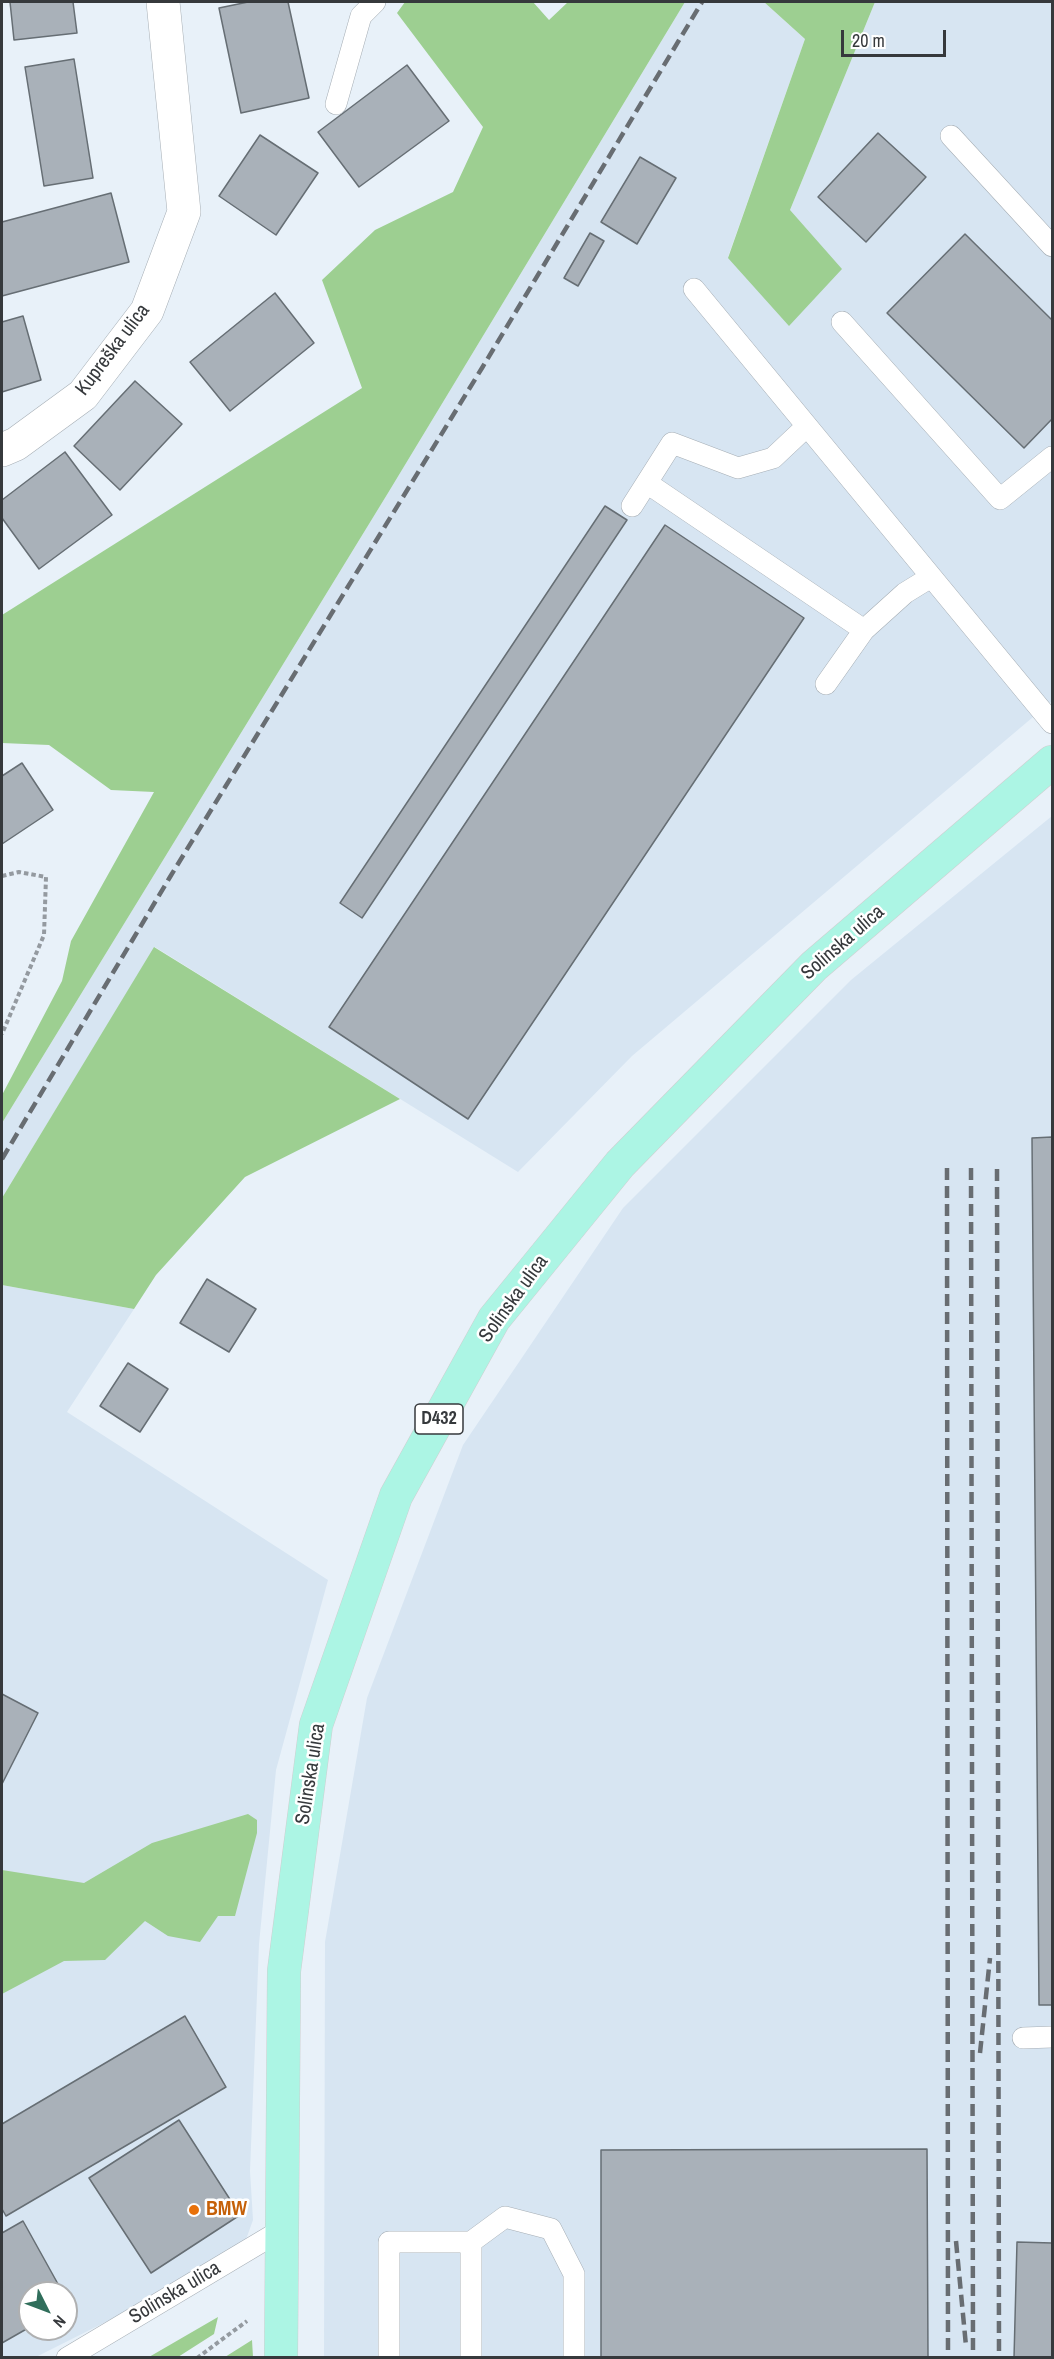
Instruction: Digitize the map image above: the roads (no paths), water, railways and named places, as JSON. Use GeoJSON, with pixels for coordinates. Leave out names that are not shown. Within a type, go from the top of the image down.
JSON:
{"type":"FeatureCollection","features":[{"type":"Feature","properties":{"kind":"main road","name":"Solinska ulica"},"geometry":{"type":"LineString","coordinates":[[281,2358],[284,1971],[316,1725],[396,1496],[494,1319],[620,1164],[814,966],[1053,762]]}},
{"type":"Feature","properties":{"kind":"street","name":"Kupreška ulica"},"geometry":{"type":"LineString","coordinates":[[2,450],[16,444],[83,395],[147,311],[183,213],[163,2]]}},
{"type":"Feature","properties":{"kind":"lane"},"geometry":{"type":"LineString","coordinates":[[336,104],[361,16],[375,2]]}},
{"type":"Feature","properties":{"kind":"lane"},"geometry":{"type":"LineString","coordinates":[[951,136],[1053,246]]}},
{"type":"Feature","properties":{"kind":"lane"},"geometry":{"type":"LineString","coordinates":[[694,289],[1053,723]]}},
{"type":"Feature","properties":{"kind":"lane"},"geometry":{"type":"LineString","coordinates":[[842,322],[1000,499],[1053,457]]}},
{"type":"Feature","properties":{"kind":"lane"},"geometry":{"type":"LineString","coordinates":[[632,506],[672,443],[738,468],[773,458],[807,426]]}},
{"type":"Feature","properties":{"kind":"lane"},"geometry":{"type":"LineString","coordinates":[[647,483],[864,630]]}},
{"type":"Feature","properties":{"kind":"lane"},"geometry":{"type":"LineString","coordinates":[[826,684],[864,630],[905,593],[931,577]]}},
{"type":"Feature","properties":{"kind":"lane"},"geometry":{"type":"LineString","coordinates":[[1023,2038],[1053,2037]]}},
{"type":"Feature","properties":{"kind":"lane"},"geometry":{"type":"LineString","coordinates":[[389,2358],[389,2242],[471,2242],[505,2217],[551,2229],[574,2274],[574,2358]]}},
{"type":"Feature","properties":{"kind":"lane","name":"Solinska ulica"},"geometry":{"type":"LineString","coordinates":[[68,2358],[283,2229]]}},
{"type":"Feature","properties":{"kind":"lane"},"geometry":{"type":"LineString","coordinates":[[471,2242],[471,2358]]}},
{"type":"Feature","properties":{"kind":"railway"},"geometry":{"type":"LineString","coordinates":[[2,1159],[170,877],[482,368],[702,2]]}},
{"type":"Feature","properties":{"kind":"railway"},"geometry":{"type":"LineString","coordinates":[[947,1168],[948,2358]]}},
{"type":"Feature","properties":{"kind":"railway"},"geometry":{"type":"LineString","coordinates":[[971,1168],[973,2358]]}},
{"type":"Feature","properties":{"kind":"railway"},"geometry":{"type":"LineString","coordinates":[[997,1169],[999,2358]]}},
{"type":"Feature","properties":{"kind":"railway"},"geometry":{"type":"LineString","coordinates":[[980,2053],[990,1958]]}},
{"type":"Feature","properties":{"kind":"railway"},"geometry":{"type":"LineString","coordinates":[[956,2241],[966,2346]]}},
{"type":"Feature","properties":{"kind":"place","name":"BMW"},"geometry":{"type":"Point","coordinates":[194,2210]}}]}
